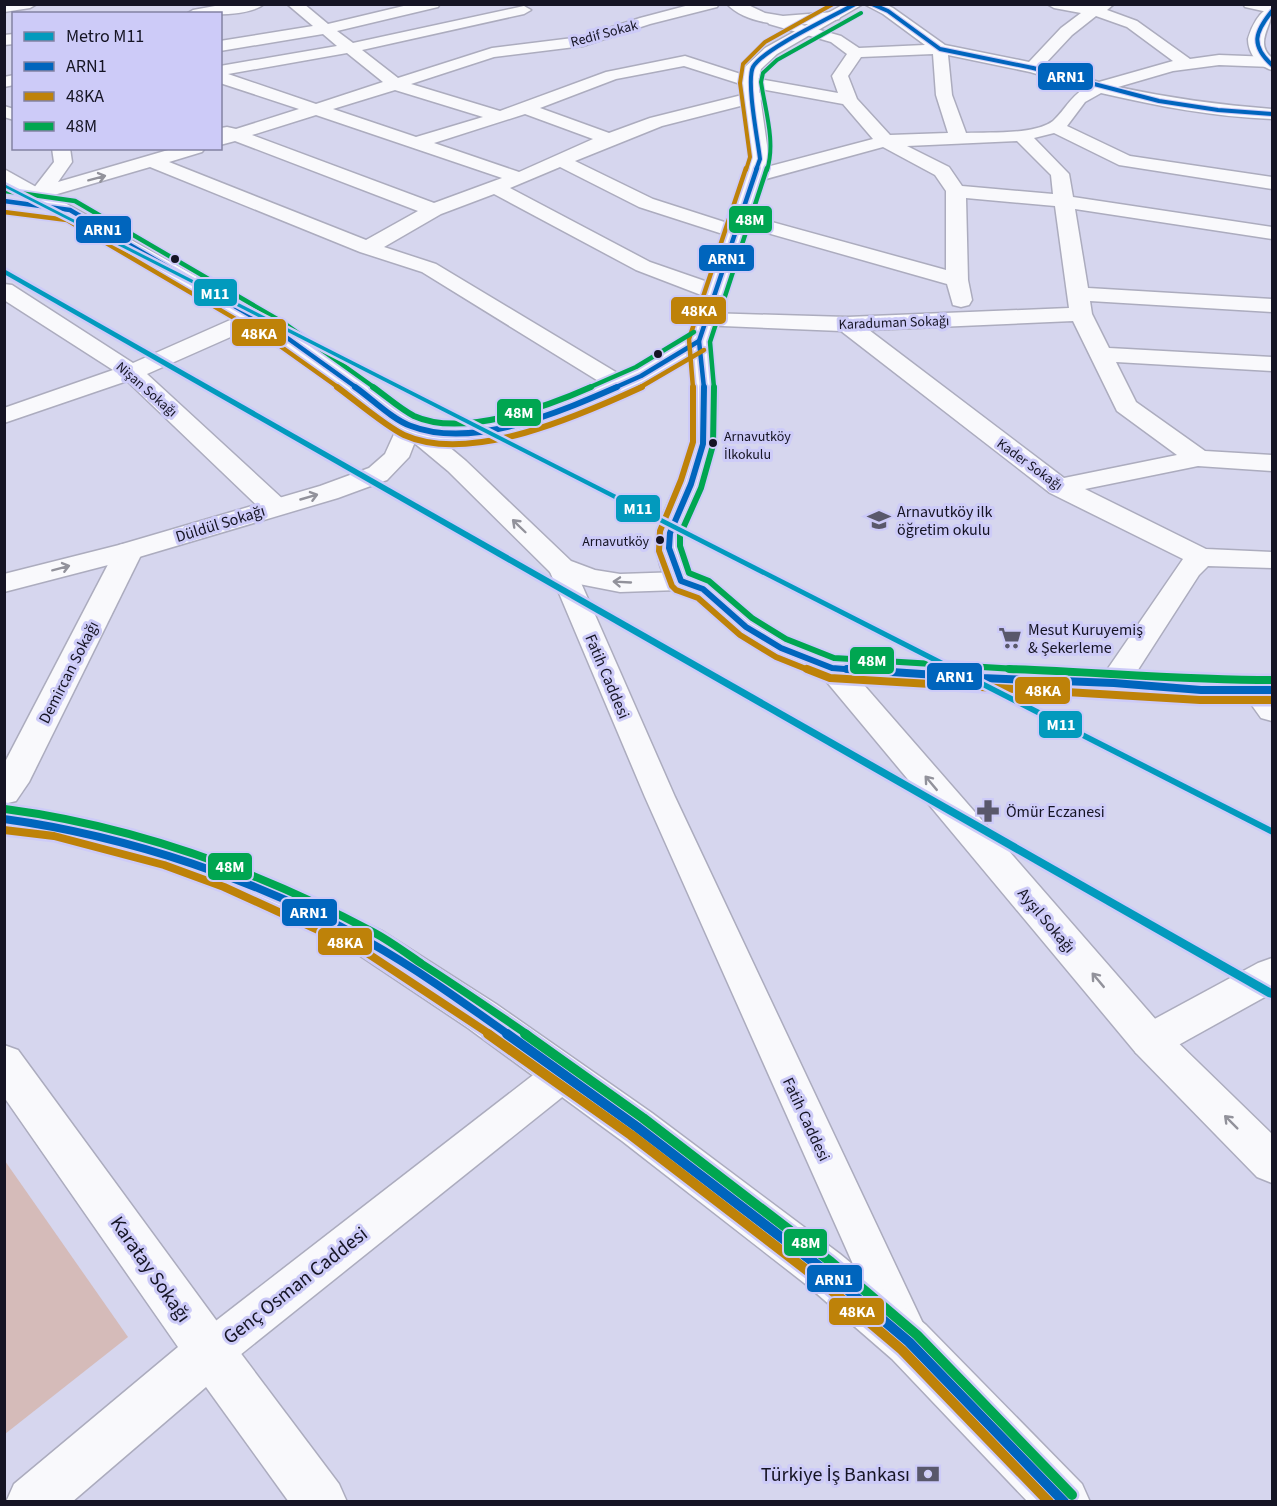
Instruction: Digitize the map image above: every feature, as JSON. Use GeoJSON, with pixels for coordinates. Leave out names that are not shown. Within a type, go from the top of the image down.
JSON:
{"type":"FeatureCollection","features":[{"type":"Feature","properties":{"kind":"street"},"geometry":{"type":"LineString","coordinates":[[12,6],[30,4]]}},
{"type":"Feature","properties":{"kind":"street"},"geometry":{"type":"LineString","coordinates":[[206,12],[257,4]]}},
{"type":"Feature","properties":{"kind":"street"},"geometry":{"type":"LineString","coordinates":[[294,4],[398,85],[501,117]]}},
{"type":"Feature","properties":{"kind":"street"},"geometry":{"type":"LineString","coordinates":[[222,46],[326,29],[433,4]]}},
{"type":"Feature","properties":{"kind":"street","name":"Redif Sokak"},"geometry":{"type":"LineString","coordinates":[[226,135],[398,85],[492,52],[583,41],[645,21],[712,4]]}},
{"type":"Feature","properties":{"kind":"street"},"geometry":{"type":"LineString","coordinates":[[734,4],[752,15],[836,39],[856,53],[940,49],[1033,68],[1159,101],[1218,110],[1272,114]]}},
{"type":"Feature","properties":{"kind":"street"},"geometry":{"type":"LineString","coordinates":[[681,581],[669,548],[670,533],[691,484],[703,444],[705,394],[703,330],[760,159],[752,89],[753,67],[761,59],[806,31],[856,4]]}},
{"type":"Feature","properties":{"kind":"street"},"geometry":{"type":"LineString","coordinates":[[871,4],[888,11],[940,49],[944,96],[958,136]]}},
{"type":"Feature","properties":{"kind":"street"},"geometry":{"type":"LineString","coordinates":[[1054,4],[1093,10],[1132,24],[1187,63]]}},
{"type":"Feature","properties":{"kind":"street"},"geometry":{"type":"LineString","coordinates":[[1033,68],[1054,43],[1093,10],[1108,4]]}},
{"type":"Feature","properties":{"kind":"street"},"geometry":{"type":"LineString","coordinates":[[1250,4],[1272,10],[1259,24],[1255,37],[1256,45],[1270,63]]}},
{"type":"Feature","properties":{"kind":"street"},"geometry":{"type":"LineString","coordinates":[[222,70],[350,48],[524,10]]}},
{"type":"Feature","properties":{"kind":"street"},"geometry":{"type":"LineString","coordinates":[[774,21],[792,22],[834,16]]}},
{"type":"Feature","properties":{"kind":"street"},"geometry":{"type":"LineString","coordinates":[[563,31],[583,41]]}},
{"type":"Feature","properties":{"kind":"street"},"geometry":{"type":"LineString","coordinates":[[527,48],[546,60]]}},
{"type":"Feature","properties":{"kind":"street"},"geometry":{"type":"LineString","coordinates":[[856,53],[840,76],[849,100],[885,141],[942,171],[956,191],[960,319]]}},
{"type":"Feature","properties":{"kind":"street"},"geometry":{"type":"LineString","coordinates":[[755,176],[885,141],[958,136],[1022,136],[1056,127],[1067,117],[1079,99],[1099,87],[1187,63],[1219,60],[1270,63]]}},
{"type":"Feature","properties":{"kind":"street"},"geometry":{"type":"LineString","coordinates":[[416,143],[501,117],[584,84],[649,66],[685,61],[752,89],[849,100]]}},
{"type":"Feature","properties":{"kind":"street"},"geometry":{"type":"LineString","coordinates":[[565,72],[584,84]]}},
{"type":"Feature","properties":{"kind":"street"},"geometry":{"type":"LineString","coordinates":[[222,78],[520,178]]}},
{"type":"Feature","properties":{"kind":"street"},"geometry":{"type":"LineString","coordinates":[[367,248],[434,210],[520,178],[609,139],[752,89]]}},
{"type":"Feature","properties":{"kind":"street"},"geometry":{"type":"LineString","coordinates":[[524,108],[609,139]]}},
{"type":"Feature","properties":{"kind":"street"},"geometry":{"type":"LineString","coordinates":[[1056,127],[1125,161],[1272,183]]}},
{"type":"Feature","properties":{"kind":"street"},"geometry":{"type":"LineString","coordinates":[[226,135],[434,210]]}},
{"type":"Feature","properties":{"kind":"street"},"geometry":{"type":"LineString","coordinates":[[1022,136],[1060,174],[1080,304],[1126,406],[1198,458]]}},
{"type":"Feature","properties":{"kind":"street"},"geometry":{"type":"LineString","coordinates":[[40,193],[63,162],[64,150]]}},
{"type":"Feature","properties":{"kind":"street"},"geometry":{"type":"LineString","coordinates":[[4,189],[40,193],[190,150]]}},
{"type":"Feature","properties":{"kind":"street"},"geometry":{"type":"LineString","coordinates":[[559,160],[646,203],[957,280]]}},
{"type":"Feature","properties":{"kind":"street"},"geometry":{"type":"LineString","coordinates":[[154,162],[367,248],[429,268],[631,381],[671,378],[689,384],[705,394]]}},
{"type":"Feature","properties":{"kind":"street","name":"Fatih Caddesi"},"geometry":{"type":"LineString","coordinates":[[4,174],[279,332],[409,426],[457,466],[561,567],[660,797],[909,1342]]}},
{"type":"Feature","properties":{"kind":"street"},"geometry":{"type":"LineString","coordinates":[[494,187],[643,266],[717,293]]}},
{"type":"Feature","properties":{"kind":"street"},"geometry":{"type":"LineString","coordinates":[[956,191],[1063,201],[1272,233]]}},
{"type":"Feature","properties":{"kind":"street"},"geometry":{"type":"LineString","coordinates":[[4,201],[70,210]]}},
{"type":"Feature","properties":{"kind":"street","name":"Nişan Sokağı"},"geometry":{"type":"LineString","coordinates":[[4,290],[131,372],[275,507]]}},
{"type":"Feature","properties":{"kind":"street","name":"Karaduman Sokağı"},"geometry":{"type":"LineString","coordinates":[[703,330],[960,319],[1080,304],[1272,305]]}},
{"type":"Feature","properties":{"kind":"street"},"geometry":{"type":"LineString","coordinates":[[4,416],[131,372],[254,318]]}},
{"type":"Feature","properties":{"kind":"street","name":"Kader Sokağı"},"geometry":{"type":"LineString","coordinates":[[847,324],[1059,487],[1201,557],[1272,560]]}},
{"type":"Feature","properties":{"kind":"street"},"geometry":{"type":"LineString","coordinates":[[409,426],[440,434],[478,432],[518,424],[590,399],[631,381],[703,330]]}},
{"type":"Feature","properties":{"kind":"street"},"geometry":{"type":"LineString","coordinates":[[1101,354],[1272,364]]}},
{"type":"Feature","properties":{"kind":"street","name":"Düldül Sokağı"},"geometry":{"type":"LineString","coordinates":[[4,583],[129,550],[329,492],[378,474],[396,457],[409,426]]}},
{"type":"Feature","properties":{"kind":"street"},"geometry":{"type":"LineString","coordinates":[[1059,487],[1198,458],[1272,463]]}},
{"type":"Feature","properties":{"kind":"street","name":"Demircan Sokağı"},"geometry":{"type":"LineString","coordinates":[[4,792],[12,782],[129,550]]}},
{"type":"Feature","properties":{"kind":"street"},"geometry":{"type":"LineString","coordinates":[[1114,682],[1188,570],[1201,557]]}},
{"type":"Feature","properties":{"kind":"street"},"geometry":{"type":"LineString","coordinates":[[561,567],[589,578],[620,583],[681,581],[703,589],[746,627],[781,648],[832,668],[981,678],[1114,682],[1267,697]]}},
{"type":"Feature","properties":{"kind":"street","name":"Ayşıl Sokağı"},"geometry":{"type":"LineString","coordinates":[[832,668],[1150,1041],[1272,1163]]}},
{"type":"Feature","properties":{"kind":"street"},"geometry":{"type":"LineString","coordinates":[[4,819],[56,826],[167,855],[228,877],[300,908],[369,942],[482,1016],[638,1127],[824,1270],[909,1342],[1064,1502]]}},
{"type":"Feature","properties":{"kind":"street"},"geometry":{"type":"LineString","coordinates":[[1150,1041],[1272,974]]}},
{"type":"Feature","properties":{"kind":"street","name":"Karatay Sokağı"},"geometry":{"type":"LineString","coordinates":[[4,1063],[210,1352],[321,1502]]}},
{"type":"Feature","properties":{"kind":"street","name":"Genç Osman Caddesi"},"geometry":{"type":"LineString","coordinates":[[32,1502],[210,1352],[563,1074]]}},
{"type":"Feature","properties":{"kind":"shaded area"},"geometry":{"type":"Polygon","coordinates":[[[5,1161],[128,1337],[4,1434],[5,1161]]]}},
{"type":"Feature","properties":{"kind":"metro line","name":"M11"},"geometry":{"type":"LineString","coordinates":[[4,185],[1272,832]]}},
{"type":"Feature","properties":{"kind":"metro line","name":"M11"},"geometry":{"type":"LineString","coordinates":[[4,271],[1272,994]]}},
{"type":"Feature","properties":{"kind":"transit line","name":"48KA"},"geometry":{"type":"LineString","coordinates":[[833,4],[765,42],[743,64],[740,83],[750,157],[689,339],[694,394],[693,442],[681,480],[660,531],[659,551],[672,586],[676,590],[698,598],[740,635],[776,657],[830,678],[1200,700],[1272,700]]}},
{"type":"Feature","properties":{"kind":"transit line","name":"ARN1"},"geometry":{"type":"LineString","coordinates":[[855,4],[771,51],[753,67],[750,82],[760,159],[699,341],[705,394],[703,444],[691,484],[670,533],[669,548],[681,581],[703,589],[746,627],[781,648],[832,668],[981,678],[1114,683],[1201,690],[1272,690]]}},
{"type":"Feature","properties":{"kind":"transit line","name":"ARN1"},"geometry":{"type":"LineString","coordinates":[[872,4],[888,11],[940,49],[1033,68],[1159,101],[1218,110],[1272,114]]}},
{"type":"Feature","properties":{"kind":"transit line","name":"ARN1"},"geometry":{"type":"LineString","coordinates":[[1272,11],[1261,25],[1257,39],[1259,52],[1272,65]]}},
{"type":"Feature","properties":{"kind":"transit line","name":"48M"},"geometry":{"type":"LineString","coordinates":[[861,13],[777,60],[763,73],[761,82],[770,144],[770,160],[710,342],[715,394],[713,445],[701,488],[680,535],[680,546],[689,573],[709,581],[752,618],[786,639],[834,658],[982,668],[1115,673],[1201,680],[1272,680]]}},
{"type":"Feature","properties":{"kind":"transit line","name":"48M"},"geometry":{"type":"LineString","coordinates":[[5,191],[75,201],[284,323],[414,416],[441,423],[477,423],[515,414],[586,389],[636,367],[694,332]]}},
{"type":"Feature","properties":{"kind":"transit line","name":"ARN1"},"geometry":{"type":"LineString","coordinates":[[4,201],[70,210],[279,332],[409,426],[440,434],[478,433],[518,424],[590,399],[641,376],[699,341]]}},
{"type":"Feature","properties":{"kind":"transit line","name":"48KA"},"geometry":{"type":"LineString","coordinates":[[4,212],[67,220],[273,341],[404,435],[438,444],[479,443],[520,434],[593,409],[646,385],[704,350]]}},
{"type":"Feature","properties":{"kind":"transit line","name":"48M"},"geometry":{"type":"LineString","coordinates":[[5,809],[59,816],[171,845],[232,867],[304,898],[375,933],[488,1007],[643,1118],[831,1262],[917,1335],[1072,1495]]}},
{"type":"Feature","properties":{"kind":"transit line","name":"ARN1"},"geometry":{"type":"LineString","coordinates":[[4,819],[56,826],[167,855],[228,877],[300,908],[369,942],[482,1016],[637,1127],[824,1270],[909,1342],[1064,1502]]}},
{"type":"Feature","properties":{"kind":"transit line","name":"48KA"},"geometry":{"type":"LineString","coordinates":[[4,830],[54,836],[164,865],[224,887],[364,951],[476,1025],[631,1135],[817,1278],[902,1350],[1049,1502]]}},
{"type":"Feature","properties":{"kind":"place","name":"Arnavutköy İlkokulu"},"geometry":{"type":"Point","coordinates":[713,443]}},
{"type":"Feature","properties":{"kind":"place","name":"Arnavutköy ilk öğretim okulu"},"geometry":{"type":"Point","coordinates":[879,520]}},
{"type":"Feature","properties":{"kind":"place","name":"Arnavutköy"},"geometry":{"type":"Point","coordinates":[660,540]}},
{"type":"Feature","properties":{"kind":"place","name":"Mesut Kuruyemiş & Şekerleme"},"geometry":{"type":"Point","coordinates":[1010,638]}},
{"type":"Feature","properties":{"kind":"place","name":"Ömür Eczanesi"},"geometry":{"type":"Point","coordinates":[988,811]}},
{"type":"Feature","properties":{"kind":"place","name":"Türkiye İş Bankası"},"geometry":{"type":"Point","coordinates":[928,1474]}}]}
